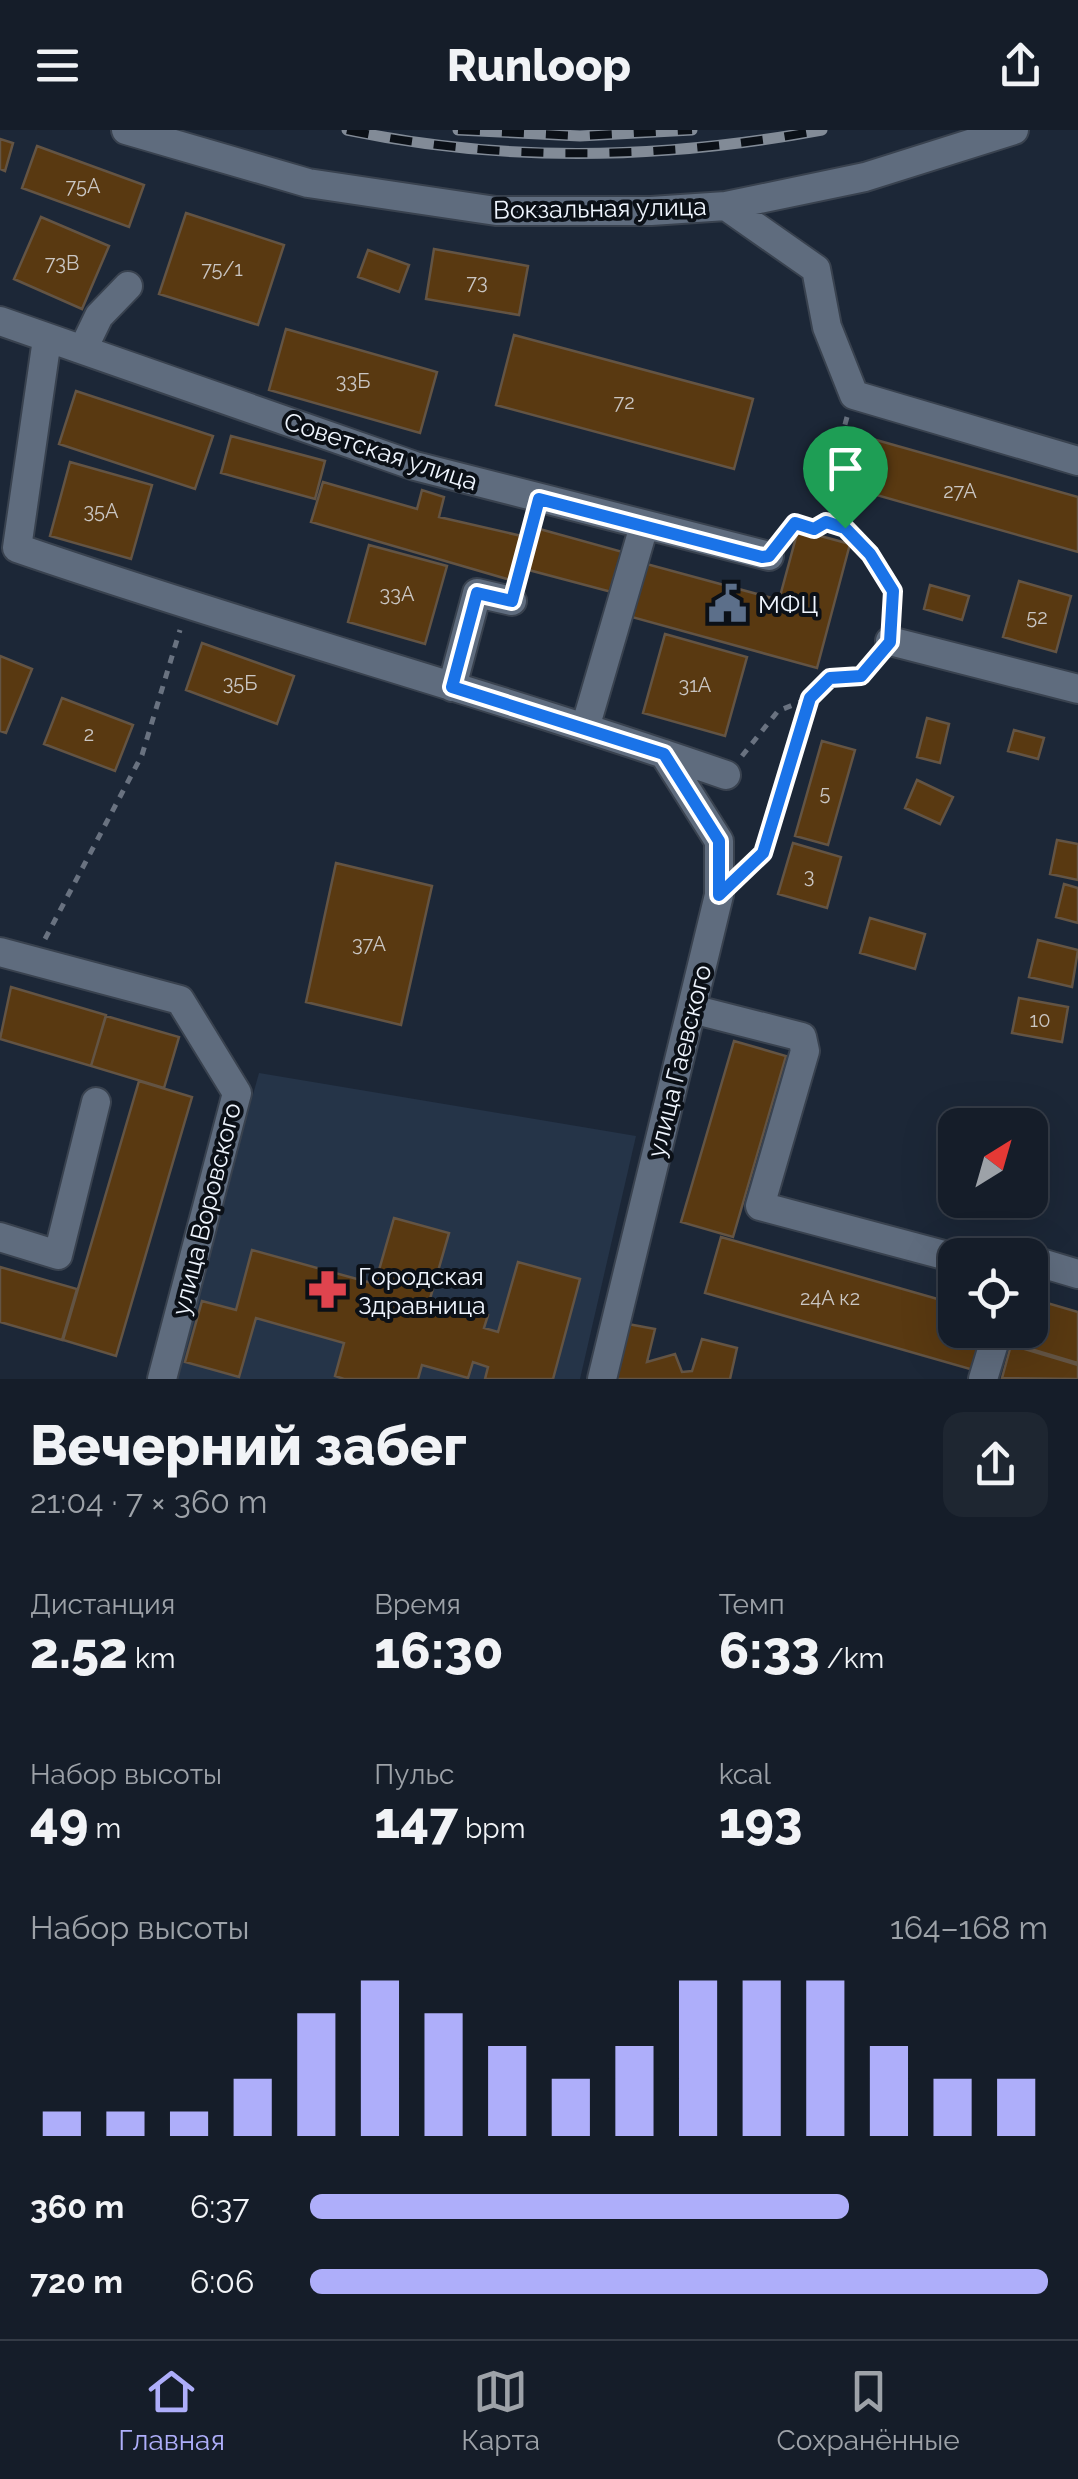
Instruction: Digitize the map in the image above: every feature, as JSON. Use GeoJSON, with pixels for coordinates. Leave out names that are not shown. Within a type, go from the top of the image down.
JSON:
{"type":"FeatureCollection","features":[{"type":"Feature","properties":{"kind":"street","name":"Вокзальная улица"},"geometry":{"type":"LineString","coordinates":[[126,130],[308,182],[496,212],[652,211],[726,206],[865,177],[1014,130]]}},
{"type":"Feature","properties":{"kind":"street"},"geometry":{"type":"LineString","coordinates":[[726,206],[816,269],[828,328],[854,395],[1078,461]]}},
{"type":"Feature","properties":{"kind":"street"},"geometry":{"type":"LineString","coordinates":[[82,349],[98,316],[128,286]]}},
{"type":"Feature","properties":{"kind":"street","name":"Советская улица"},"geometry":{"type":"LineString","coordinates":[[0,320],[415,466],[769,556]]}},
{"type":"Feature","properties":{"kind":"street"},"geometry":{"type":"LineString","coordinates":[[47,339],[18,548],[187,607],[585,728],[726,776]]}},
{"type":"Feature","properties":{"kind":"street"},"geometry":{"type":"LineString","coordinates":[[585,728],[644,526]]}},
{"type":"Feature","properties":{"kind":"street"},"geometry":{"type":"LineString","coordinates":[[452,687],[477,593],[512,601]]}},
{"type":"Feature","properties":{"kind":"street"},"geometry":{"type":"LineString","coordinates":[[890,642],[1078,689]]}},
{"type":"Feature","properties":{"kind":"street","name":"улица Гаевского"},"geometry":{"type":"LineString","coordinates":[[602,1379],[719,895],[719,841],[664,754]]}},
{"type":"Feature","properties":{"kind":"street","name":"улица Воровского"},"geometry":{"type":"LineString","coordinates":[[0,952],[180,1000],[237,1093],[162,1379]]}},
{"type":"Feature","properties":{"kind":"street"},"geometry":{"type":"LineString","coordinates":[[692,1010],[802,1037],[806,1051],[760,1206],[938,1253]]}},
{"type":"Feature","properties":{"kind":"street"},"geometry":{"type":"LineString","coordinates":[[0,1237],[58,1255],[96,1102]]}},
{"type":"Feature","properties":{"kind":"street"},"geometry":{"type":"LineString","coordinates":[[1048,1265],[1078,1274]]}},
{"type":"Feature","properties":{"kind":"street"},"geometry":{"type":"LineString","coordinates":[[983,1379],[992,1348]]}},
{"type":"Feature","properties":{"kind":"path"},"geometry":{"type":"LineString","coordinates":[[726,776],[778,711],[810,698],[830,678],[861,676],[890,642],[893,591],[870,554],[847,532],[836,492],[837,454],[854,395]]}},
{"type":"Feature","properties":{"kind":"path"},"geometry":{"type":"LineString","coordinates":[[512,601],[539,499]]}},
{"type":"Feature","properties":{"kind":"path"},"geometry":{"type":"LineString","coordinates":[[769,556],[795,523],[847,532]]}},
{"type":"Feature","properties":{"kind":"path"},"geometry":{"type":"LineString","coordinates":[[34,959],[142,754],[187,607]]}},
{"type":"Feature","properties":{"kind":"path"},"geometry":{"type":"LineString","coordinates":[[719,895],[763,853],[810,698]]}},
{"type":"Feature","properties":{"kind":"shaded area"},"geometry":{"type":"Polygon","coordinates":[[[259,1073],[636,1136],[580,1379],[174,1379],[259,1073]]]}},
{"type":"Feature","properties":{"kind":"building"},"geometry":{"type":"Polygon","coordinates":[[[0,139],[13,143],[5,171],[0,169],[0,139]]]}},
{"type":"Feature","properties":{"kind":"building"},"geometry":{"type":"Polygon","coordinates":[[[37,146],[144,185],[129,227],[22,188],[37,146]]]}},
{"type":"Feature","properties":{"kind":"building"},"geometry":{"type":"Polygon","coordinates":[[[186,213],[284,245],[258,325],[159,294],[186,213]]]}},
{"type":"Feature","properties":{"kind":"building"},"geometry":{"type":"Polygon","coordinates":[[[41,217],[109,246],[82,309],[14,279],[41,217]]]}},
{"type":"Feature","properties":{"kind":"building"},"geometry":{"type":"Polygon","coordinates":[[[434,249],[528,266],[519,315],[426,299],[434,249]]]}},
{"type":"Feature","properties":{"kind":"building"},"geometry":{"type":"Polygon","coordinates":[[[368,250],[409,265],[399,292],[358,277],[368,250]]]}},
{"type":"Feature","properties":{"kind":"building"},"geometry":{"type":"Polygon","coordinates":[[[286,329],[437,372],[420,433],[269,390],[286,329]]]}},
{"type":"Feature","properties":{"kind":"building"},"geometry":{"type":"Polygon","coordinates":[[[514,335],[753,399],[734,469],[496,405],[514,335]]]}},
{"type":"Feature","properties":{"kind":"building"},"geometry":{"type":"Polygon","coordinates":[[[76,391],[213,436],[195,489],[59,444],[76,391]]]}},
{"type":"Feature","properties":{"kind":"building"},"geometry":{"type":"Polygon","coordinates":[[[855,434],[1078,497],[1078,552],[841,485],[855,434]]]}},
{"type":"Feature","properties":{"kind":"building"},"geometry":{"type":"Polygon","coordinates":[[[231,436],[325,461],[315,499],[221,473],[231,436]]]}},
{"type":"Feature","properties":{"kind":"building"},"geometry":{"type":"Polygon","coordinates":[[[70,462],[152,485],[131,559],[50,536],[70,462]]]}},
{"type":"Feature","properties":{"kind":"building"},"geometry":{"type":"Polygon","coordinates":[[[323,482],[417,509],[422,490],[444,497],[439,517],[526,537],[514,581],[311,522],[323,482]]]}},
{"type":"Feature","properties":{"kind":"building"},"geometry":{"type":"Polygon","coordinates":[[[536,528],[630,554],[619,594],[525,569],[536,528]]]}},
{"type":"Feature","properties":{"kind":"building"},"geometry":{"type":"Polygon","coordinates":[[[798,530],[850,544],[817,668],[628,616],[643,563],[779,600],[798,530]]]}},
{"type":"Feature","properties":{"kind":"building"},"geometry":{"type":"Polygon","coordinates":[[[369,545],[447,566],[425,644],[348,622],[369,545]]]}},
{"type":"Feature","properties":{"kind":"building"},"geometry":{"type":"Polygon","coordinates":[[[1019,581],[1071,596],[1056,652],[1003,637],[1019,581]]]}},
{"type":"Feature","properties":{"kind":"building"},"geometry":{"type":"Polygon","coordinates":[[[930,585],[969,596],[962,620],[924,609],[930,585]]]}},
{"type":"Feature","properties":{"kind":"building"},"geometry":{"type":"Polygon","coordinates":[[[665,634],[747,657],[725,736],[643,713],[665,634]]]}},
{"type":"Feature","properties":{"kind":"building"},"geometry":{"type":"Polygon","coordinates":[[[202,643],[294,676],[277,724],[186,690],[202,643]]]}},
{"type":"Feature","properties":{"kind":"building"},"geometry":{"type":"Polygon","coordinates":[[[0,656],[32,669],[6,733],[0,731],[0,656]]]}},
{"type":"Feature","properties":{"kind":"building"},"geometry":{"type":"Polygon","coordinates":[[[62,698],[133,725],[115,771],[44,744],[62,698]]]}},
{"type":"Feature","properties":{"kind":"building"},"geometry":{"type":"Polygon","coordinates":[[[927,718],[949,724],[940,763],[917,757],[927,718]]]}},
{"type":"Feature","properties":{"kind":"building"},"geometry":{"type":"Polygon","coordinates":[[[1014,730],[1044,738],[1038,759],[1008,751],[1014,730]]]}},
{"type":"Feature","properties":{"kind":"building"},"geometry":{"type":"Polygon","coordinates":[[[822,741],[855,750],[828,845],[795,836],[822,741]]]}},
{"type":"Feature","properties":{"kind":"building"},"geometry":{"type":"Polygon","coordinates":[[[917,780],[953,797],[940,824],[905,808],[917,780]]]}},
{"type":"Feature","properties":{"kind":"building"},"geometry":{"type":"Polygon","coordinates":[[[1057,840],[1078,844],[1078,880],[1050,874],[1057,840]]]}},
{"type":"Feature","properties":{"kind":"building"},"geometry":{"type":"Polygon","coordinates":[[[793,843],[841,857],[827,908],[778,894],[793,843]]]}},
{"type":"Feature","properties":{"kind":"building"},"geometry":{"type":"Polygon","coordinates":[[[336,863],[432,886],[401,1025],[306,1002],[336,863]]]}},
{"type":"Feature","properties":{"kind":"building"},"geometry":{"type":"Polygon","coordinates":[[[1064,884],[1078,888],[1078,923],[1056,917],[1064,884]]]}},
{"type":"Feature","properties":{"kind":"building"},"geometry":{"type":"Polygon","coordinates":[[[870,918],[925,934],[915,969],[860,953],[870,918]]]}},
{"type":"Feature","properties":{"kind":"building"},"geometry":{"type":"Polygon","coordinates":[[[1038,940],[1078,950],[1072,987],[1029,977],[1038,940]]]}},
{"type":"Feature","properties":{"kind":"building"},"geometry":{"type":"Polygon","coordinates":[[[11,987],[106,1015],[91,1066],[0,1039],[11,987]]]}},
{"type":"Feature","properties":{"kind":"building"},"geometry":{"type":"Polygon","coordinates":[[[1019,998],[1068,1007],[1062,1042],[1012,1033],[1019,998]]]}},
{"type":"Feature","properties":{"kind":"building"},"geometry":{"type":"Polygon","coordinates":[[[106,1016],[179,1037],[164,1088],[91,1066],[106,1016]]]}},
{"type":"Feature","properties":{"kind":"building"},"geometry":{"type":"Polygon","coordinates":[[[734,1041],[786,1056],[733,1237],[681,1222],[734,1041]]]}},
{"type":"Feature","properties":{"kind":"building"},"geometry":{"type":"Polygon","coordinates":[[[139,1081],[192,1097],[116,1356],[63,1340],[139,1081]]]}},
{"type":"Feature","properties":{"kind":"building"},"geometry":{"type":"Polygon","coordinates":[[[394,1218],[449,1233],[430,1299],[488,1315],[484,1328],[498,1332],[518,1262],[580,1279],[553,1379],[485,1379],[488,1367],[473,1362],[468,1378],[422,1365],[418,1379],[344,1379],[335,1376],[344,1343],[256,1318],[239,1377],[185,1362],[202,1301],[236,1310],[252,1250],[375,1284],[394,1218]]]}},
{"type":"Feature","properties":{"kind":"building"},"geometry":{"type":"Polygon","coordinates":[[[721,1237],[938,1299],[938,1348],[984,1348],[977,1371],[705,1293],[721,1237]]]}},
{"type":"Feature","properties":{"kind":"building"},"geometry":{"type":"Polygon","coordinates":[[[0,1267],[77,1289],[62,1340],[0,1322],[0,1267]]]}},
{"type":"Feature","properties":{"kind":"building"},"geometry":{"type":"Polygon","coordinates":[[[1048,1303],[1078,1312],[1078,1363],[1027,1348],[1048,1348],[1048,1303]]]}},
{"type":"Feature","properties":{"kind":"building"},"geometry":{"type":"Polygon","coordinates":[[[628,1324],[655,1329],[647,1362],[675,1354],[682,1372],[692,1371],[702,1339],[737,1348],[730,1379],[614,1379],[628,1324]]]}},
{"type":"Feature","properties":{"kind":"building"},"geometry":{"type":"Polygon","coordinates":[[[1010,1348],[1078,1365],[1078,1379],[1002,1378],[1010,1348]]]}},
{"type":"Feature","properties":{"kind":"railway"},"geometry":{"type":"LineString","coordinates":[[347,130],[466,148],[585,153],[704,147],[822,130]]}},
{"type":"Feature","properties":{"kind":"railway"},"geometry":{"type":"LineString","coordinates":[[458,130],[580,136],[692,130]]}},
{"type":"Feature","properties":{"kind":"place","name":"МФЦ"},"geometry":{"type":"Point","coordinates":[728,604]}},
{"type":"Feature","properties":{"kind":"place","name":"Городская Здравница"},"geometry":{"type":"Point","coordinates":[328,1290]}},
{"type":"Feature","properties":{"kind":"route"},"geometry":{"type":"LineString","coordinates":[[539,499],[762,557],[769,556],[795,523],[814,529],[826,522],[845,528],[870,554],[893,591],[890,642],[861,676],[830,678],[810,698],[763,853],[719,895],[719,841],[664,754],[452,687],[477,593],[512,601],[539,499]]}}]}
